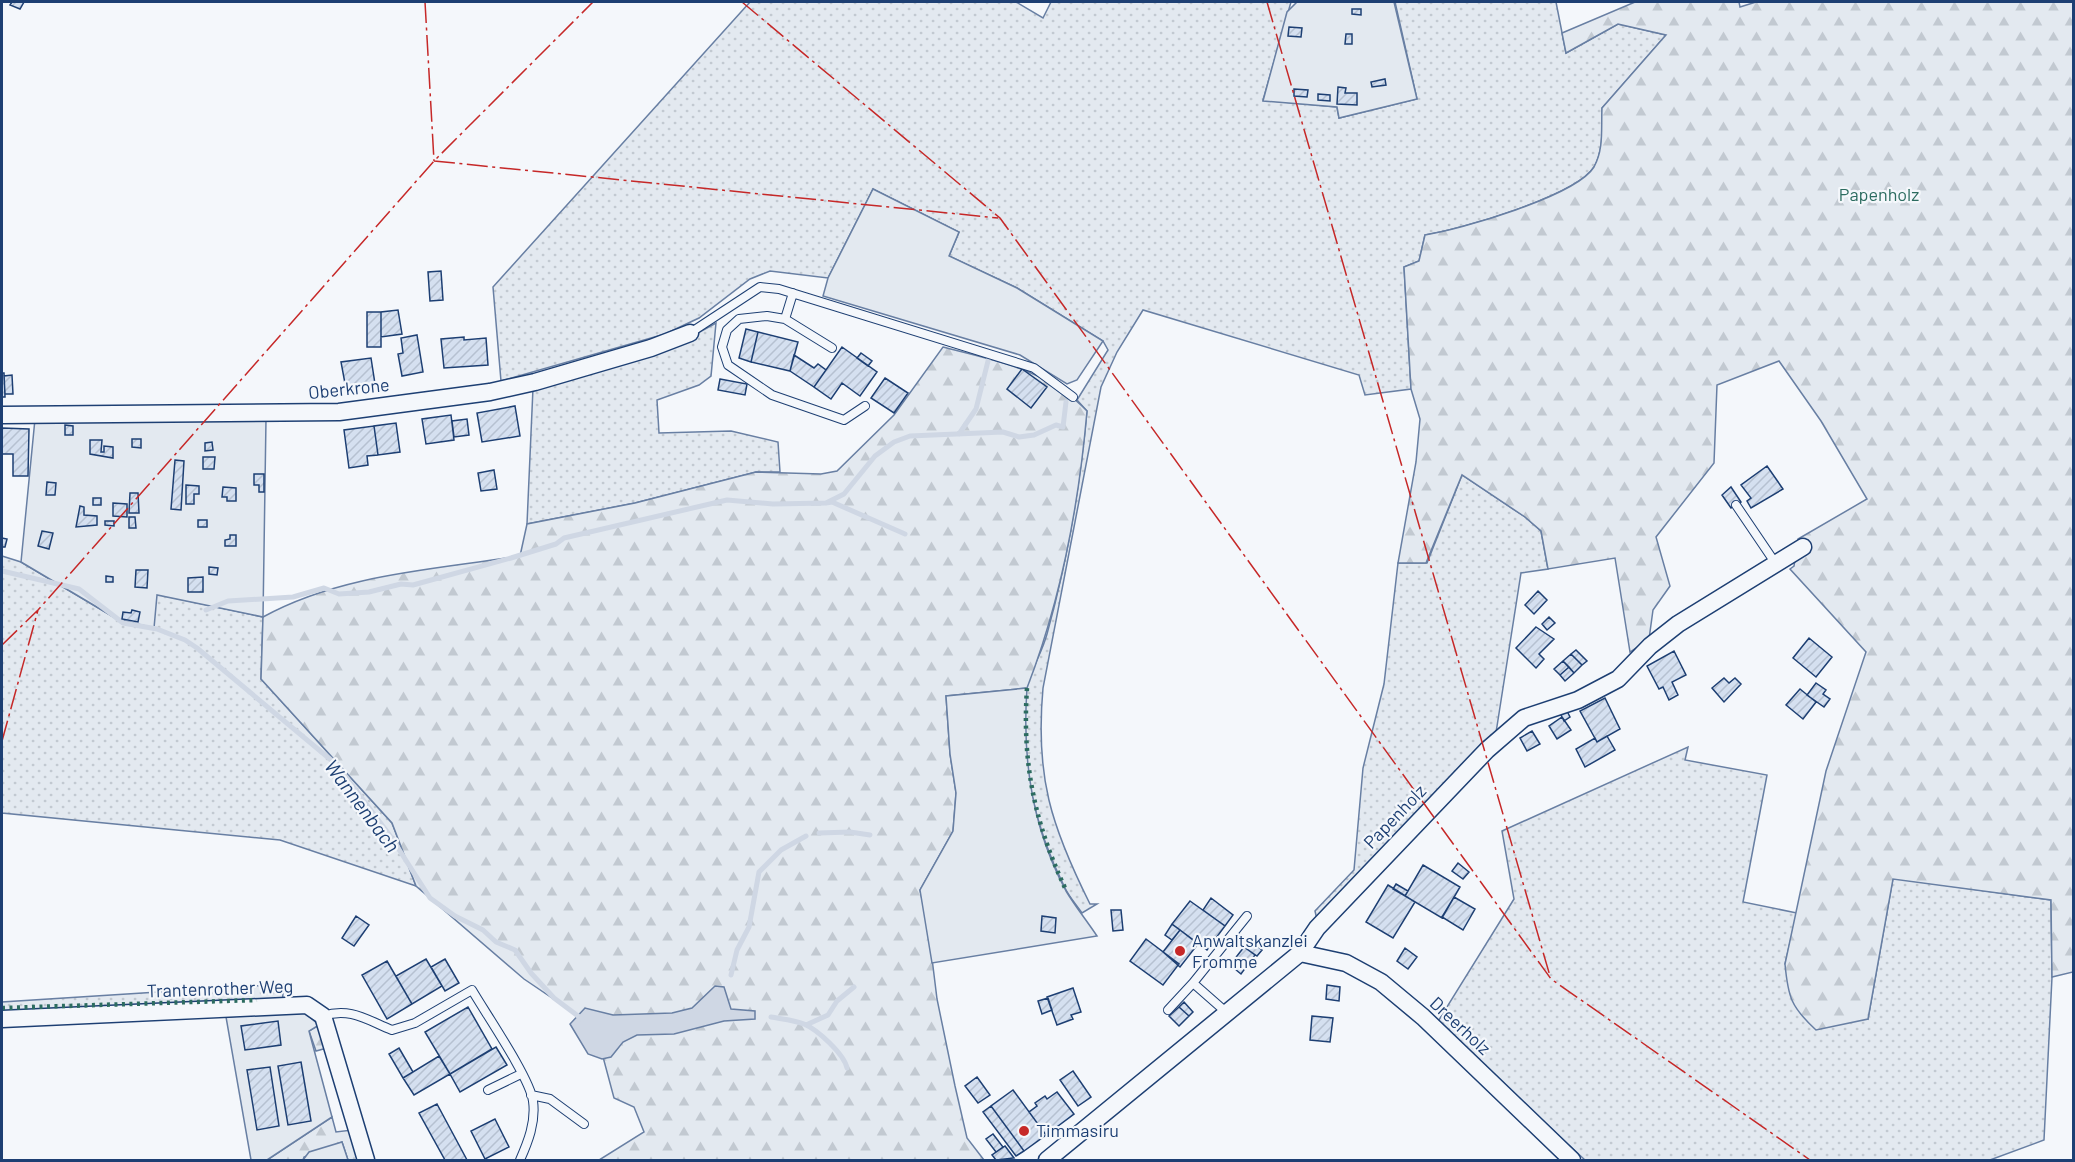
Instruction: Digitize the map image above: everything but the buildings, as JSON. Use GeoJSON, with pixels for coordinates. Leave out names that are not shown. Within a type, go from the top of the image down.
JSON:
{"type":"FeatureCollection","features":[{"type":"Feature","properties":{"kind":"street","name":"Oberkrone"},"geometry":{"type":"LineString","coordinates":[[2,415],[339,412],[490,392],[535,382],[651,348],[690,333]]}},
{"type":"Feature","properties":{"kind":"street","name":"Papenholz"},"geometry":{"type":"LineString","coordinates":[[1047,1161],[1300,953],[1317,928],[1487,750],[1515,725],[1539,711],[1600,690],[1618,679],[1650,646],[1678,624],[1803,547]]}},
{"type":"Feature","properties":{"kind":"street","name":"Dreerholz"},"geometry":{"type":"LineString","coordinates":[[1300,953],[1346,963],[1381,982],[1423,1017],[1572,1161]]}},
{"type":"Feature","properties":{"kind":"street","name":"Trantenrother Weg"},"geometry":{"type":"LineString","coordinates":[[2,1019],[294,1005],[307,1005],[322,1016]]}},
{"type":"Feature","properties":{"kind":"street"},"geometry":{"type":"LineString","coordinates":[[322,1016],[366,1161]]}},
{"type":"Feature","properties":{"kind":"lane"},"geometry":{"type":"LineString","coordinates":[[690,333],[760,287],[793,293],[1034,368],[1073,397]]}},
{"type":"Feature","properties":{"kind":"lane"},"geometry":{"type":"LineString","coordinates":[[785,319],[793,293]]}},
{"type":"Feature","properties":{"kind":"lane"},"geometry":{"type":"LineString","coordinates":[[832,348],[785,319],[767,316],[740,319],[727,330],[722,347],[728,366],[772,395],[801,407],[844,420],[866,406]]}},
{"type":"Feature","properties":{"kind":"lane"},"geometry":{"type":"LineString","coordinates":[[1736,505],[1776,564]]}},
{"type":"Feature","properties":{"kind":"lane"},"geometry":{"type":"LineString","coordinates":[[1168,1010],[1247,916]]}},
{"type":"Feature","properties":{"kind":"lane"},"geometry":{"type":"LineString","coordinates":[[1193,983],[1226,1012]]}},
{"type":"Feature","properties":{"kind":"lane"},"geometry":{"type":"LineString","coordinates":[[322,1016],[338,1011],[357,1014],[392,1030],[415,1023],[472,990],[531,1095],[531,1132],[520,1161]]}},
{"type":"Feature","properties":{"kind":"lane"},"geometry":{"type":"LineString","coordinates":[[488,1090],[521,1074]]}},
{"type":"Feature","properties":{"kind":"lane"},"geometry":{"type":"LineString","coordinates":[[531,1095],[550,1099],[584,1124]]}},
{"type":"Feature","properties":{"kind":"green space"},"geometry":{"type":"Polygon","coordinates":[[[750,2],[1016,2],[1043,18],[1051,2],[1291,2],[1263,100],[1337,107],[1339,118],[1417,99],[1395,2],[1556,2],[1566,53],[1618,24],[1666,35],[1602,108],[1602,138],[1599,153],[1594,167],[1583,178],[1542,200],[1516,210],[1425,235],[1419,261],[1404,267],[1411,389],[1365,395],[1359,375],[1143,310],[1117,352],[1101,387],[1043,688],[1041,748],[1049,800],[1076,876],[1090,904],[1097,904],[1082,913],[1067,892],[1045,842],[1037,817],[1026,765],[1024,714],[1026,690],[1047,634],[1072,524],[1087,411],[1077,400],[1108,350],[1103,341],[1017,288],[949,256],[959,232],[873,189],[828,278],[770,271],[750,279],[699,318],[665,334],[501,381],[493,287],[750,2]]]}},
{"type":"Feature","properties":{"kind":"green space"},"geometry":{"type":"Polygon","coordinates":[[[1297,2],[1394,2],[1417,99],[1339,118],[1337,107],[1263,101],[1287,12],[1297,2]]]}},
{"type":"Feature","properties":{"kind":"green space","name":"Papenholz"},"geometry":{"type":"Polygon","coordinates":[[[1635,2],[1739,2],[1740,7],[1756,2],[2073,2],[2073,972],[2052,977],[2051,900],[1893,879],[1868,1019],[1816,1030],[1801,1015],[1792,1001],[1785,964],[1826,771],[1866,652],[1790,569],[1794,566],[1798,539],[1867,499],[1821,421],[1779,361],[1717,385],[1714,463],[1656,537],[1670,586],[1653,610],[1649,639],[1630,652],[1615,558],[1548,569],[1541,531],[1525,517],[1462,475],[1426,563],[1398,563],[1416,462],[1420,419],[1411,389],[1404,267],[1419,261],[1425,235],[1489,219],[1542,200],[1583,178],[1594,167],[1601,146],[1602,108],[1666,35],[1618,24],[1566,53],[1562,33],[1635,2]]]}},
{"type":"Feature","properties":{"kind":"green space"},"geometry":{"type":"Polygon","coordinates":[[[873,189],[959,232],[949,256],[1017,288],[1103,341],[1077,380],[1067,384],[1020,355],[823,296],[828,278],[873,189]]]}},
{"type":"Feature","properties":{"kind":"green space"},"geometry":{"type":"Polygon","coordinates":[[[716,323],[711,376],[699,385],[657,400],[659,433],[731,431],[778,442],[780,472],[756,472],[635,503],[527,524],[533,388],[687,339],[716,323]]]}},
{"type":"Feature","properties":{"kind":"green space"},"geometry":{"type":"Polygon","coordinates":[[[943,347],[1001,362],[1038,376],[1072,397],[1087,411],[1079,481],[1067,551],[1050,621],[1027,688],[946,696],[950,754],[956,793],[953,831],[920,890],[928,926],[937,999],[967,1138],[984,1160],[599,1160],[644,1132],[634,1107],[614,1098],[595,1027],[524,979],[416,886],[392,823],[261,679],[263,617],[324,591],[356,582],[520,556],[527,524],[635,503],[756,472],[821,474],[837,471],[894,415],[943,347]]]}},
{"type":"Feature","properties":{"kind":"green space"},"geometry":{"type":"Polygon","coordinates":[[[35,419],[266,419],[263,617],[157,595],[154,628],[117,619],[21,562],[35,419]]]}},
{"type":"Feature","properties":{"kind":"green space"},"geometry":{"type":"Polygon","coordinates":[[[1462,475],[1525,517],[1541,531],[1548,569],[1521,573],[1495,739],[1317,920],[1315,911],[1354,870],[1363,768],[1384,684],[1398,563],[1427,563],[1462,475]]]}},
{"type":"Feature","properties":{"kind":"green space"},"geometry":{"type":"Polygon","coordinates":[[[2,556],[21,562],[117,619],[156,594],[263,617],[261,679],[392,823],[416,886],[280,840],[2,813],[2,556]]]}},
{"type":"Feature","properties":{"kind":"green space"},"geometry":{"type":"Polygon","coordinates":[[[1027,688],[1028,766],[1037,818],[1054,867],[1066,891],[1097,936],[932,963],[920,890],[953,831],[956,793],[950,754],[946,696],[1027,688]]]}},
{"type":"Feature","properties":{"kind":"green space"},"geometry":{"type":"Polygon","coordinates":[[[1688,747],[1685,760],[1767,775],[1743,902],[1797,913],[1785,964],[1868,1019],[1893,878],[2051,900],[2052,977],[2044,1140],[1990,1160],[1585,1160],[1437,1023],[1514,899],[1502,831],[1688,747]]]}},
{"type":"Feature","properties":{"kind":"green space"},"geometry":{"type":"Polygon","coordinates":[[[284,984],[281,1013],[2,1027],[2,1002],[284,984]]]}},
{"type":"Feature","properties":{"kind":"green space"},"geometry":{"type":"Polygon","coordinates":[[[305,1013],[319,1025],[309,1031],[332,1117],[267,1160],[251,1160],[226,1017],[305,1013]]]}},
{"type":"Feature","properties":{"kind":"green space"},"geometry":{"type":"Polygon","coordinates":[[[319,1025],[327,1048],[316,1051],[309,1031],[319,1025]]]}},
{"type":"Feature","properties":{"kind":"green space"},"geometry":{"type":"Polygon","coordinates":[[[332,1117],[336,1132],[352,1130],[361,1160],[348,1160],[342,1142],[304,1157],[303,1160],[267,1160],[332,1117]]]}},
{"type":"Feature","properties":{"kind":"green space"},"geometry":{"type":"Polygon","coordinates":[[[342,1142],[348,1160],[303,1160],[309,1152],[342,1142]]]}},
{"type":"Feature","properties":{"kind":"shaded area"},"geometry":{"type":"Polygon","coordinates":[[[715,986],[724,987],[731,1009],[755,1011],[755,1019],[724,1021],[674,1034],[637,1035],[623,1042],[611,1057],[602,1059],[588,1054],[570,1024],[585,1008],[613,1015],[672,1013],[692,1008],[715,986]]]}},
{"type":"Feature","properties":{"kind":"waterway"},"geometry":{"type":"LineString","coordinates":[[959,434],[976,409],[990,353]]}},
{"type":"Feature","properties":{"kind":"waterway"},"geometry":{"type":"LineString","coordinates":[[206,610],[228,601],[293,597],[324,588],[339,594],[369,592],[401,584],[413,585],[556,544],[564,538],[727,500],[773,504],[826,503],[844,494],[875,456],[894,442],[910,436],[1003,432],[1019,437],[1034,435],[1056,425],[1063,427],[1066,402]]}},
{"type":"Feature","properties":{"kind":"waterway"},"geometry":{"type":"LineString","coordinates":[[826,503],[832,502],[905,534]]}},
{"type":"Feature","properties":{"kind":"waterway","name":"Wannenbach"},"geometry":{"type":"LineString","coordinates":[[2,571],[79,589],[123,623],[157,629],[185,640],[197,648],[337,765],[391,837],[430,898],[455,916],[483,930],[496,942],[515,950],[531,973],[554,998],[582,1019]]}},
{"type":"Feature","properties":{"kind":"waterway"},"geometry":{"type":"LineString","coordinates":[[819,833],[850,832],[870,835]]}},
{"type":"Feature","properties":{"kind":"waterway"},"geometry":{"type":"LineString","coordinates":[[731,975],[737,950],[749,927],[759,872],[781,850],[806,836]]}},
{"type":"Feature","properties":{"kind":"waterway"},"geometry":{"type":"LineString","coordinates":[[806,1025],[828,1015],[837,1001],[854,987]]}},
{"type":"Feature","properties":{"kind":"waterway"},"geometry":{"type":"LineString","coordinates":[[771,1017],[810,1027],[836,1050],[847,1068]]}},
{"type":"Feature","properties":{"kind":"hedge"},"geometry":{"type":"LineString","coordinates":[[1027,688],[1026,741],[1032,791],[1045,839],[1065,888]]}},
{"type":"Feature","properties":{"kind":"hedge"},"geometry":{"type":"LineString","coordinates":[[2,1008],[257,1000]]}},
{"type":"Feature","properties":{"kind":"power"},"geometry":{"type":"LineString","coordinates":[[425,2],[434,161]]}},
{"type":"Feature","properties":{"kind":"power"},"geometry":{"type":"LineString","coordinates":[[2,645],[38,610],[434,161],[593,2]]}},
{"type":"Feature","properties":{"kind":"power"},"geometry":{"type":"LineString","coordinates":[[742,2],[1000,218],[1551,979],[1810,1160]]}},
{"type":"Feature","properties":{"kind":"power"},"geometry":{"type":"LineString","coordinates":[[1267,2],[1550,976]]}},
{"type":"Feature","properties":{"kind":"power"},"geometry":{"type":"LineString","coordinates":[[434,161],[998,218]]}},
{"type":"Feature","properties":{"kind":"power"},"geometry":{"type":"LineString","coordinates":[[2,741],[38,610]]}},
{"type":"Feature","properties":{"kind":"place","name":"Anwaltskanzlei Fromme"},"geometry":{"type":"Point","coordinates":[1180,951]}},
{"type":"Feature","properties":{"kind":"place","name":"Timmasiru"},"geometry":{"type":"Point","coordinates":[1024,1131]}}]}
